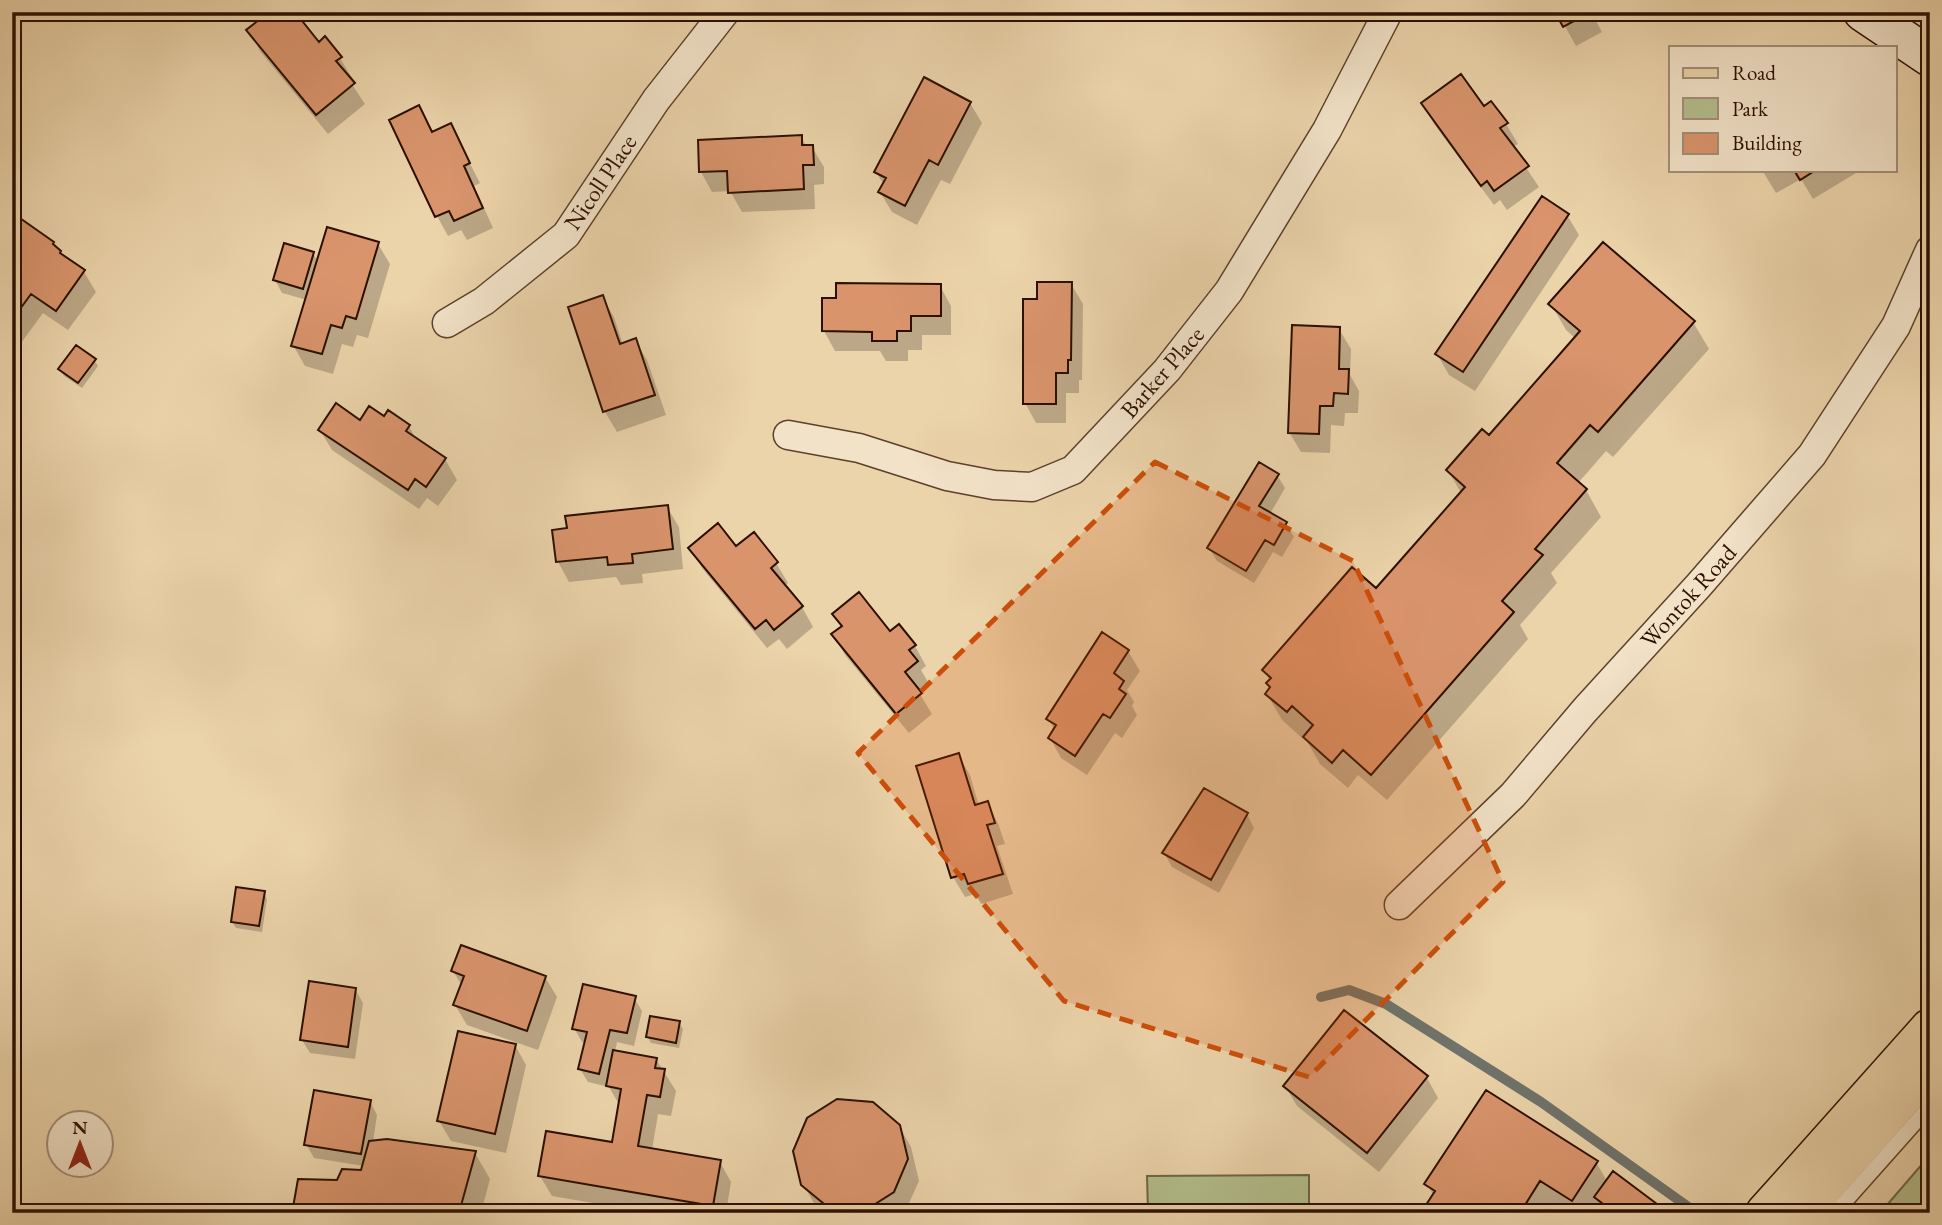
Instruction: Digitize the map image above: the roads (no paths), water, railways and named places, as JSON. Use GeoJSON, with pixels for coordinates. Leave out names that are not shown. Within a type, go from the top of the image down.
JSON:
{"type":"FeatureCollection","features":[{"type":"Feature","properties":{"kind":"main road"},"geometry":{"type":"LineString","coordinates":[[1863,12],[1930,57]]}},
{"type":"Feature","properties":{"kind":"main road"},"geometry":{"type":"LineString","coordinates":[[1765,1213],[1930,1028]]}},
{"type":"Feature","properties":{"kind":"main road"},"geometry":{"type":"LineString","coordinates":[[1801,1213],[1930,1067]]}},
{"type":"Feature","properties":{"kind":"street","name":"Nicoll Place"},"geometry":{"type":"LineString","coordinates":[[447,323],[484,301],[566,235],[656,100],[725,12]]}},
{"type":"Feature","properties":{"kind":"street","name":"Barker Place"},"geometry":{"type":"LineString","coordinates":[[788,435],[859,448],[947,476],[994,485],[1032,487],[1073,470],[1167,370],[1229,291],[1327,130],[1388,12]]}},
{"type":"Feature","properties":{"kind":"street","name":"Wontok Road"},"geometry":{"type":"LineString","coordinates":[[1399,905],[1513,795],[1812,455],[1895,326],[1930,250]]}},
{"type":"Feature","properties":{"kind":"lane"},"geometry":{"type":"LineString","coordinates":[[1835,1213],[1930,1106]]}},
{"type":"Feature","properties":{"kind":"waterway"},"geometry":{"type":"LineString","coordinates":[[1321,997],[1349,990],[1386,1004],[1541,1102],[1687,1206],[1691,1213]]}}]}
